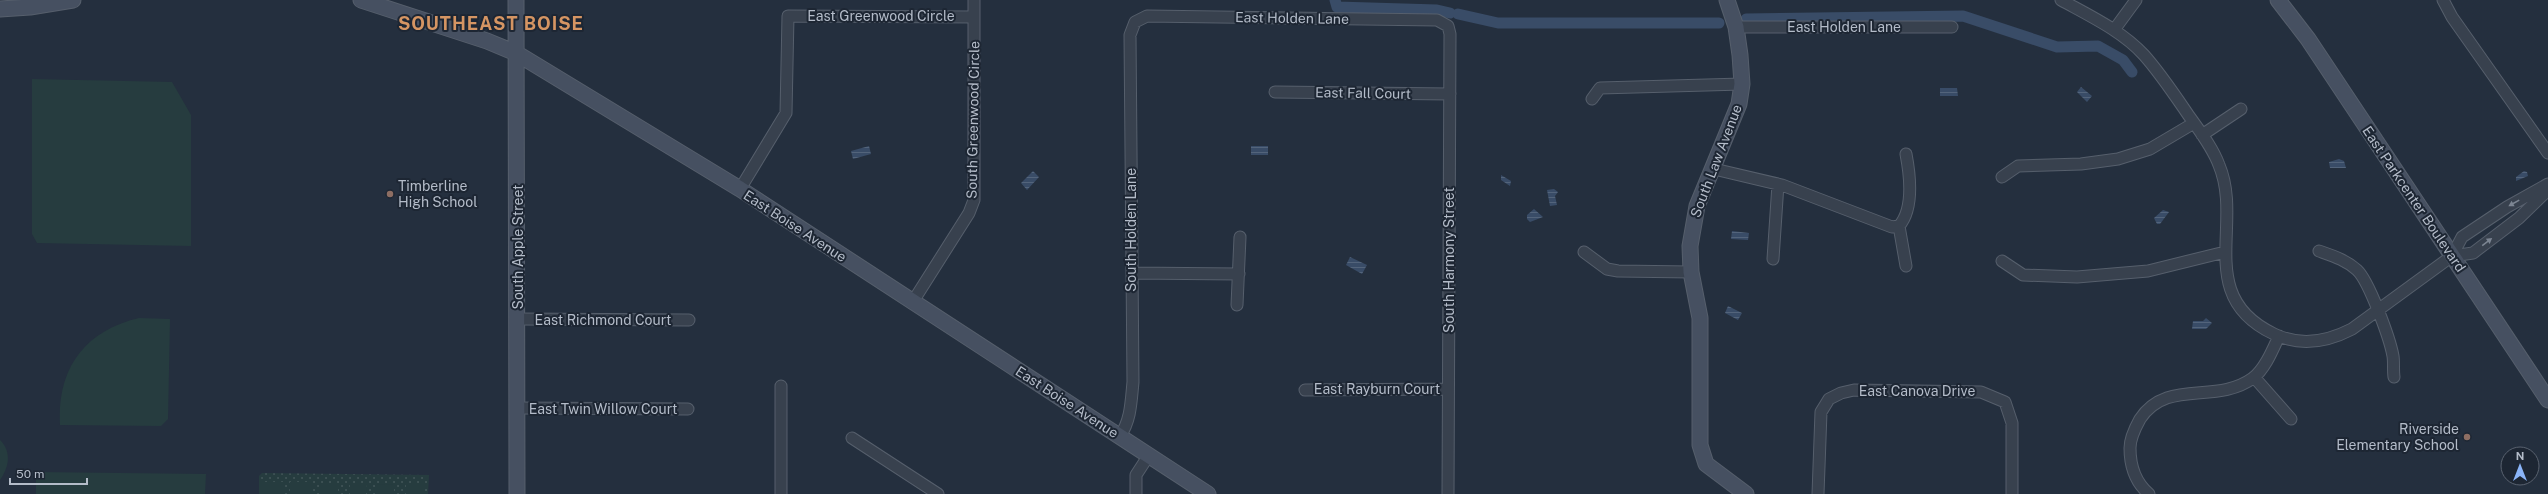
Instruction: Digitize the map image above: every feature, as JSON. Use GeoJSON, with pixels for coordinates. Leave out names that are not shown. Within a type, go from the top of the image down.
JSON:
{"type":"FeatureCollection","features":[{"type":"Feature","properties":{"kind":"street"},"geometry":{"type":"LineString","coordinates":[[0,9],[37,6],[73,0]]}},
{"type":"Feature","properties":{"kind":"street","name":"East Boise Avenue"},"geometry":{"type":"LineString","coordinates":[[361,0],[487,41],[516,53],[740,189],[912,303],[1208,494]]}},
{"type":"Feature","properties":{"kind":"street","name":"South Apple Street"},"geometry":{"type":"LineString","coordinates":[[516,0],[518,320],[517,494]]}},
{"type":"Feature","properties":{"kind":"street","name":"South Greenwood Circle"},"geometry":{"type":"LineString","coordinates":[[912,303],[969,213],[974,200],[974,0]]}},
{"type":"Feature","properties":{"kind":"street","name":"South Law Avenue"},"geometry":{"type":"LineString","coordinates":[[1727,0],[1736,27],[1742,84],[1733,123],[1697,206],[1692,224],[1691,272],[1700,318],[1700,445],[1706,464],[1746,494]]}},
{"type":"Feature","properties":{"kind":"street"},"geometry":{"type":"LineString","coordinates":[[2061,0],[2114,30],[2144,54],[2202,135],[2219,164],[2223,175],[2226,208],[2226,269],[2239,305],[2263,329],[2278,336],[2299,342],[2318,342],[2335,338],[2377,312],[2452,256],[2462,237],[2507,206],[2548,184]]}},
{"type":"Feature","properties":{"kind":"street"},"geometry":{"type":"LineString","coordinates":[[2114,30],[2136,0]]}},
{"type":"Feature","properties":{"kind":"street","name":"East Parkcenter Boulevard"},"geometry":{"type":"LineString","coordinates":[[2278,0],[2308,39],[2548,400]]}},
{"type":"Feature","properties":{"kind":"street"},"geometry":{"type":"LineString","coordinates":[[2442,0],[2452,17],[2548,153]]}},
{"type":"Feature","properties":{"kind":"street","name":"East Greenwood Circle"},"geometry":{"type":"LineString","coordinates":[[740,189],[786,113],[788,16],[974,17]]}},
{"type":"Feature","properties":{"kind":"street","name":"East Holden Lane"},"geometry":{"type":"LineString","coordinates":[[1135,22],[1148,16],[1163,16],[1437,20],[1448,26]]}},
{"type":"Feature","properties":{"kind":"street","name":"South Holden Lane"},"geometry":{"type":"LineString","coordinates":[[1120,436],[1126,428],[1131,409],[1132,274],[1130,35],[1135,22]]}},
{"type":"Feature","properties":{"kind":"street","name":"South Harmony Street"},"geometry":{"type":"LineString","coordinates":[[1448,26],[1450,94],[1448,494]]}},
{"type":"Feature","properties":{"kind":"street","name":"East Holden Lane"},"geometry":{"type":"LineString","coordinates":[[1736,27],[1952,27]]}},
{"type":"Feature","properties":{"kind":"street"},"geometry":{"type":"LineString","coordinates":[[1592,99],[1600,88],[1742,84]]}},
{"type":"Feature","properties":{"kind":"street","name":"East Fall Court"},"geometry":{"type":"LineString","coordinates":[[1275,92],[1450,94]]}},
{"type":"Feature","properties":{"kind":"street"},"geometry":{"type":"LineString","coordinates":[[2202,135],[2241,109]]}},
{"type":"Feature","properties":{"kind":"street"},"geometry":{"type":"LineString","coordinates":[[2002,177],[2018,166],[2081,164],[2118,159],[2150,149],[2194,123]]}},
{"type":"Feature","properties":{"kind":"street"},"geometry":{"type":"LineString","coordinates":[[1906,154],[1910,172],[1907,213],[1899,226],[1906,266]]}},
{"type":"Feature","properties":{"kind":"street"},"geometry":{"type":"LineString","coordinates":[[1714,169],[1778,184],[1886,226],[1899,226]]}},
{"type":"Feature","properties":{"kind":"street"},"geometry":{"type":"LineString","coordinates":[[1773,259],[1778,184]]}},
{"type":"Feature","properties":{"kind":"street"},"geometry":{"type":"LineString","coordinates":[[2452,256],[2473,253],[2519,218],[2548,190]]}},
{"type":"Feature","properties":{"kind":"street"},"geometry":{"type":"LineString","coordinates":[[1238,305],[1240,237]]}},
{"type":"Feature","properties":{"kind":"street"},"geometry":{"type":"LineString","coordinates":[[2319,251],[2346,261],[2359,271],[2366,282],[2392,352],[2394,377]]}},
{"type":"Feature","properties":{"kind":"street"},"geometry":{"type":"LineString","coordinates":[[1584,252],[1607,269],[1618,271],[1691,272]]}},
{"type":"Feature","properties":{"kind":"street"},"geometry":{"type":"LineString","coordinates":[[2002,261],[2022,275],[2077,277],[2148,271],[2225,252]]}},
{"type":"Feature","properties":{"kind":"street"},"geometry":{"type":"LineString","coordinates":[[1132,274],[1239,274]]}},
{"type":"Feature","properties":{"kind":"street","name":"East Richmond Court"},"geometry":{"type":"LineString","coordinates":[[518,320],[689,320]]}},
{"type":"Feature","properties":{"kind":"street"},"geometry":{"type":"LineString","coordinates":[[2149,494],[2140,487],[2133,474],[2130,458],[2132,437],[2146,410],[2166,398],[2185,393],[2211,394],[2233,388],[2254,377],[2272,353],[2278,336]]}},
{"type":"Feature","properties":{"kind":"street"},"geometry":{"type":"LineString","coordinates":[[2254,377],[2291,419]]}},
{"type":"Feature","properties":{"kind":"street"},"geometry":{"type":"LineString","coordinates":[[781,386],[781,494]]}},
{"type":"Feature","properties":{"kind":"street","name":"East Rayburn Court"},"geometry":{"type":"LineString","coordinates":[[1305,390],[1448,389]]}},
{"type":"Feature","properties":{"kind":"street","name":"East Canova Drive"},"geometry":{"type":"LineString","coordinates":[[1818,494],[1821,412],[1829,400],[1854,390],[1981,392],[2005,402],[2012,423],[2012,494]]}},
{"type":"Feature","properties":{"kind":"street","name":"East Twin Willow Court"},"geometry":{"type":"LineString","coordinates":[[518,408],[688,409]]}},
{"type":"Feature","properties":{"kind":"street"},"geometry":{"type":"LineString","coordinates":[[852,438],[938,494]]}},
{"type":"Feature","properties":{"kind":"street"},"geometry":{"type":"LineString","coordinates":[[1136,494],[1136,475],[1149,455]]}},
{"type":"Feature","properties":{"kind":"green space"},"geometry":{"type":"Polygon","coordinates":[[[32,79],[172,82],[191,115],[191,246],[37,243],[32,234],[32,79]]]}},
{"type":"Feature","properties":{"kind":"green space"},"geometry":{"type":"Polygon","coordinates":[[[139,318],[170,319],[168,419],[161,426],[60,425],[60,405],[63,386],[69,370],[78,355],[89,343],[103,332],[120,324],[139,318]]]}},
{"type":"Feature","properties":{"kind":"green space"},"geometry":{"type":"Polygon","coordinates":[[[0,440],[6,449],[8,460],[0,480],[0,440]]]}},
{"type":"Feature","properties":{"kind":"green space"},"geometry":{"type":"Polygon","coordinates":[[[36,472],[206,474],[205,494],[36,494],[36,472]]]}},
{"type":"Feature","properties":{"kind":"green space"},"geometry":{"type":"Polygon","coordinates":[[[262,473],[429,475],[428,494],[259,494],[259,476],[262,473]]]}},
{"type":"Feature","properties":{"kind":"green space"},"geometry":{"type":"Polygon","coordinates":[[[261,482],[285,482],[285,494],[261,494],[261,482]]]}},
{"type":"Feature","properties":{"kind":"green space"},"geometry":{"type":"Polygon","coordinates":[[[290,482],[313,482],[313,494],[290,494],[290,482]]]}},
{"type":"Feature","properties":{"kind":"green space"},"geometry":{"type":"Polygon","coordinates":[[[321,484],[338,484],[338,494],[321,494],[321,484]]]}},
{"type":"Feature","properties":{"kind":"green space"},"geometry":{"type":"Polygon","coordinates":[[[350,484],[367,484],[366,494],[350,494],[350,484]]]}},
{"type":"Feature","properties":{"kind":"green space"},"geometry":{"type":"Polygon","coordinates":[[[377,484],[394,485],[394,494],[377,494],[377,484]]]}},
{"type":"Feature","properties":{"kind":"green space"},"geometry":{"type":"Polygon","coordinates":[[[406,485],[423,485],[423,494],[406,494],[406,485]]]}},
{"type":"Feature","properties":{"kind":"water"},"geometry":{"type":"Polygon","coordinates":[[[2081,87],[2092,96],[2087,102],[2077,92],[2081,87]]]}},
{"type":"Feature","properties":{"kind":"water"},"geometry":{"type":"Polygon","coordinates":[[[1940,88],[1957,88],[1958,96],[1940,96],[1940,88]]]}},
{"type":"Feature","properties":{"kind":"water"},"geometry":{"type":"Polygon","coordinates":[[[869,146],[871,154],[853,159],[851,151],[869,146]]]}},
{"type":"Feature","properties":{"kind":"water"},"geometry":{"type":"Polygon","coordinates":[[[1251,146],[1268,146],[1268,155],[1251,155],[1251,146]]]}},
{"type":"Feature","properties":{"kind":"water"},"geometry":{"type":"Polygon","coordinates":[[[2339,159],[2344,161],[2346,168],[2330,168],[2329,162],[2339,159]]]}},
{"type":"Feature","properties":{"kind":"water"},"geometry":{"type":"Polygon","coordinates":[[[1033,171],[1039,177],[1027,190],[1021,183],[1033,171]]]}},
{"type":"Feature","properties":{"kind":"water"},"geometry":{"type":"Polygon","coordinates":[[[2524,171],[2527,172],[2528,176],[2516,181],[2516,177],[2524,171]]]}},
{"type":"Feature","properties":{"kind":"water"},"geometry":{"type":"Polygon","coordinates":[[[1501,175],[1511,181],[1510,186],[1501,180],[1501,175]]]}},
{"type":"Feature","properties":{"kind":"water"},"geometry":{"type":"Polygon","coordinates":[[[1554,189],[1558,192],[1555,196],[1557,205],[1550,206],[1547,190],[1554,189]]]}},
{"type":"Feature","properties":{"kind":"water"},"geometry":{"type":"Polygon","coordinates":[[[1534,209],[1543,217],[1530,222],[1527,219],[1527,215],[1534,209]]]}},
{"type":"Feature","properties":{"kind":"water"},"geometry":{"type":"Polygon","coordinates":[[[2163,210],[2169,212],[2160,224],[2157,224],[2154,218],[2163,210]]]}},
{"type":"Feature","properties":{"kind":"water"},"geometry":{"type":"Polygon","coordinates":[[[1732,231],[1749,233],[1748,240],[1731,239],[1732,231]]]}},
{"type":"Feature","properties":{"kind":"water"},"geometry":{"type":"Polygon","coordinates":[[[1350,257],[1367,265],[1362,274],[1346,265],[1350,257]]]}},
{"type":"Feature","properties":{"kind":"water"},"geometry":{"type":"Polygon","coordinates":[[[1728,306],[1742,313],[1738,320],[1725,313],[1728,306]]]}},
{"type":"Feature","properties":{"kind":"water"},"geometry":{"type":"Polygon","coordinates":[[[2206,318],[2212,323],[2206,329],[2192,329],[2193,321],[2203,321],[2206,318]]]}},
{"type":"Feature","properties":{"kind":"waterway"},"geometry":{"type":"LineString","coordinates":[[1335,0],[1337,7],[1437,10],[1450,13]]}},
{"type":"Feature","properties":{"kind":"waterway"},"geometry":{"type":"LineString","coordinates":[[1458,14],[1498,23],[1719,23]]}},
{"type":"Feature","properties":{"kind":"waterway"},"geometry":{"type":"LineString","coordinates":[[1746,19],[1963,16],[2057,47],[2098,46],[2123,60],[2132,72]]}},
{"type":"Feature","properties":{"kind":"place","name":"Timberline High School"},"geometry":{"type":"Point","coordinates":[390,194]}},
{"type":"Feature","properties":{"kind":"place","name":"Riverside Elementary School"},"geometry":{"type":"Point","coordinates":[2467,437]}},
{"type":"Feature","properties":{"kind":"district","name":"SOUTHEAST BOISE"},"geometry":{"type":"Point","coordinates":[491,23]}}]}
